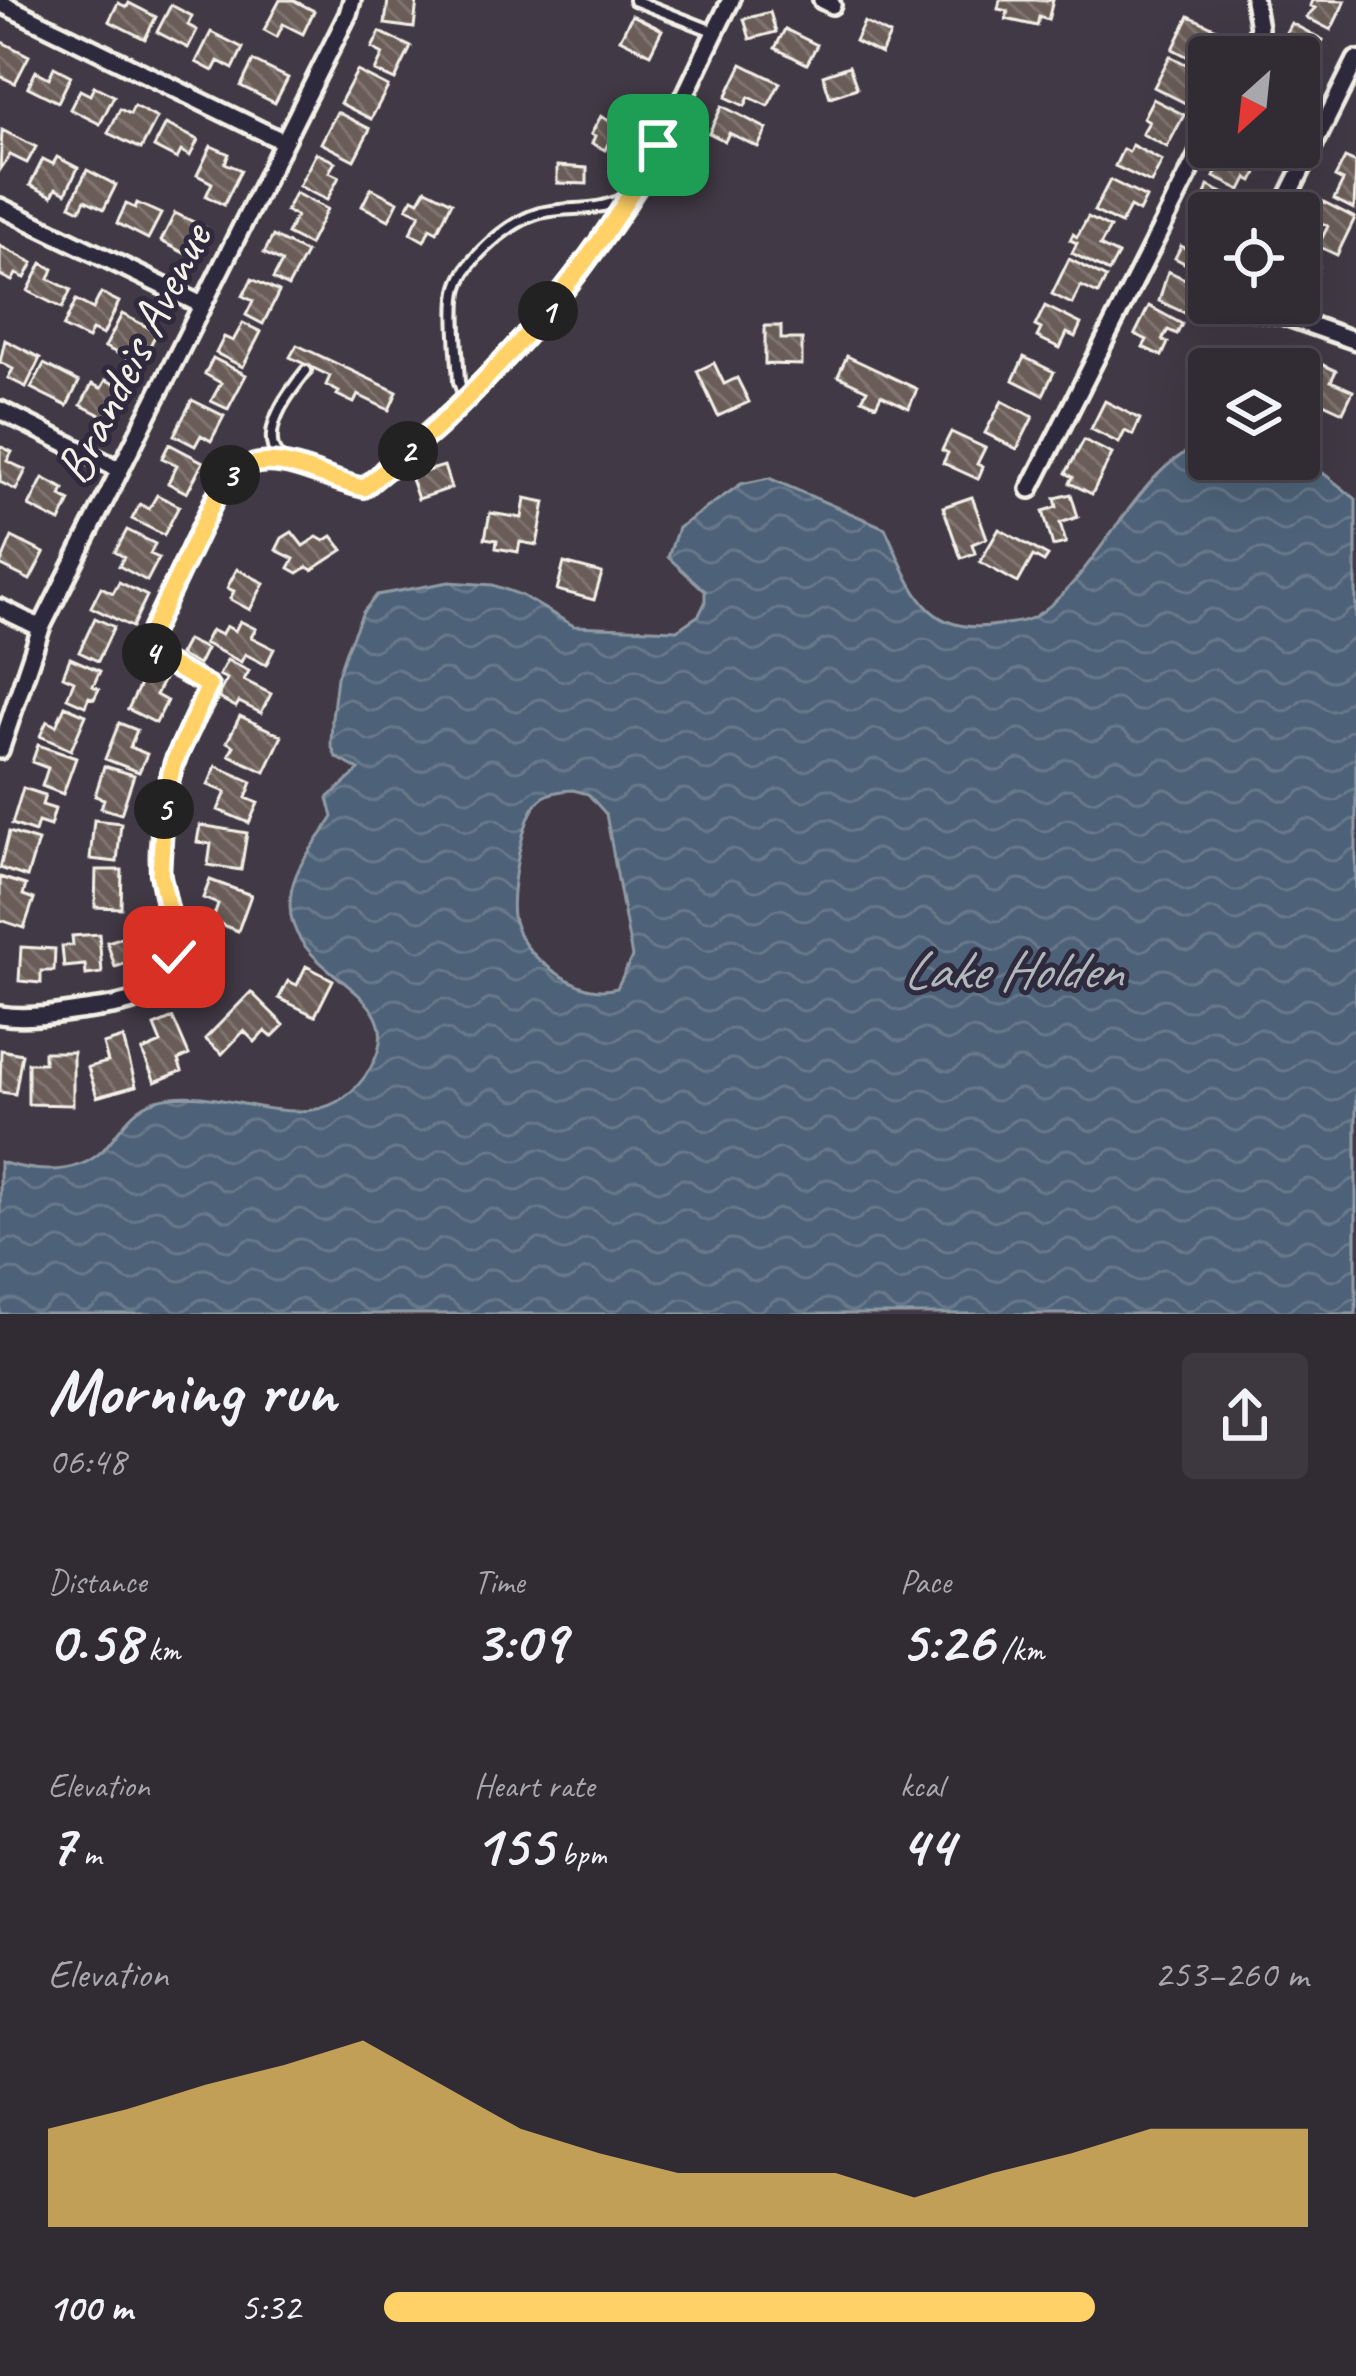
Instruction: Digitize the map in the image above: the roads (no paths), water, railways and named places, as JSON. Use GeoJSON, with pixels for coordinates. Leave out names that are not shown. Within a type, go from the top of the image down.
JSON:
{"type":"FeatureCollection","features":[{"type":"Feature","properties":{"kind":"street","name":"Brandeis Avenue"},"geometry":{"type":"LineString","coordinates":[[0,750],[41,628],[352,0]]}},
{"type":"Feature","properties":{"kind":"street"},"geometry":{"type":"LineString","coordinates":[[384,470],[440,425],[543,318],[630,196],[730,0]]}},
{"type":"Feature","properties":{"kind":"street"},"geometry":{"type":"LineString","coordinates":[[1254,0],[1255,36]]}},
{"type":"Feature","properties":{"kind":"street"},"geometry":{"type":"LineString","coordinates":[[5,3],[284,142]]}},
{"type":"Feature","properties":{"kind":"street"},"geometry":{"type":"LineString","coordinates":[[1290,192],[1356,60]]}},
{"type":"Feature","properties":{"kind":"street"},"geometry":{"type":"LineString","coordinates":[[1030,489],[1191,168]]}},
{"type":"Feature","properties":{"kind":"street"},"geometry":{"type":"LineString","coordinates":[[0,207],[202,305]]}},
{"type":"Feature","properties":{"kind":"street"},"geometry":{"type":"LineString","coordinates":[[1308,324],[1356,341]]}},
{"type":"Feature","properties":{"kind":"street"},"geometry":{"type":"LineString","coordinates":[[0,410],[120,470]]}},
{"type":"Feature","properties":{"kind":"street"},"geometry":{"type":"LineString","coordinates":[[0,608],[41,628]]}},
{"type":"Feature","properties":{"kind":"street"},"geometry":{"type":"LineString","coordinates":[[0,1015],[49,1015],[121,1004],[152,995],[170,969],[174,934],[160,873],[165,797],[174,762],[209,693]]}},
{"type":"Feature","properties":{"kind":"lane"},"geometry":{"type":"LineString","coordinates":[[634,0],[715,31]]}},
{"type":"Feature","properties":{"kind":"lane"},"geometry":{"type":"LineString","coordinates":[[465,398],[459,382],[458,288],[475,260],[509,229],[537,213],[598,210],[630,196]]}},
{"type":"Feature","properties":{"kind":"lane"},"geometry":{"type":"LineString","coordinates":[[284,464],[272,446],[275,421],[306,371]]}},
{"type":"Feature","properties":{"kind":"lane"},"geometry":{"type":"LineString","coordinates":[[209,693],[207,682],[155,657],[148,639],[232,473],[251,462],[284,464],[364,488],[384,470]]}},
{"type":"Feature","properties":{"kind":"water","name":"Lake Holden"},"geometry":{"type":"Polygon","coordinates":[[[1188,452],[1188,480],[1320,480],[1320,471],[1356,499],[1356,1314],[0,1314],[0,1162],[41,1170],[81,1164],[104,1149],[133,1114],[157,1100],[184,1096],[270,1109],[324,1107],[349,1094],[370,1069],[380,1041],[376,1018],[362,998],[302,943],[291,918],[295,878],[333,817],[328,798],[359,770],[336,757],[331,745],[332,718],[346,651],[363,612],[377,595],[449,582],[493,585],[521,595],[574,626],[677,630],[699,615],[705,603],[705,591],[668,557],[678,528],[741,484],[769,478],[885,528],[912,586],[935,614],[972,627],[1016,623],[1034,617],[1079,576],[1162,470],[1188,452]],[[573,790],[541,799],[524,832],[513,897],[514,921],[527,947],[555,972],[595,990],[617,988],[632,957],[606,814],[588,794],[573,790]]]}}]}
